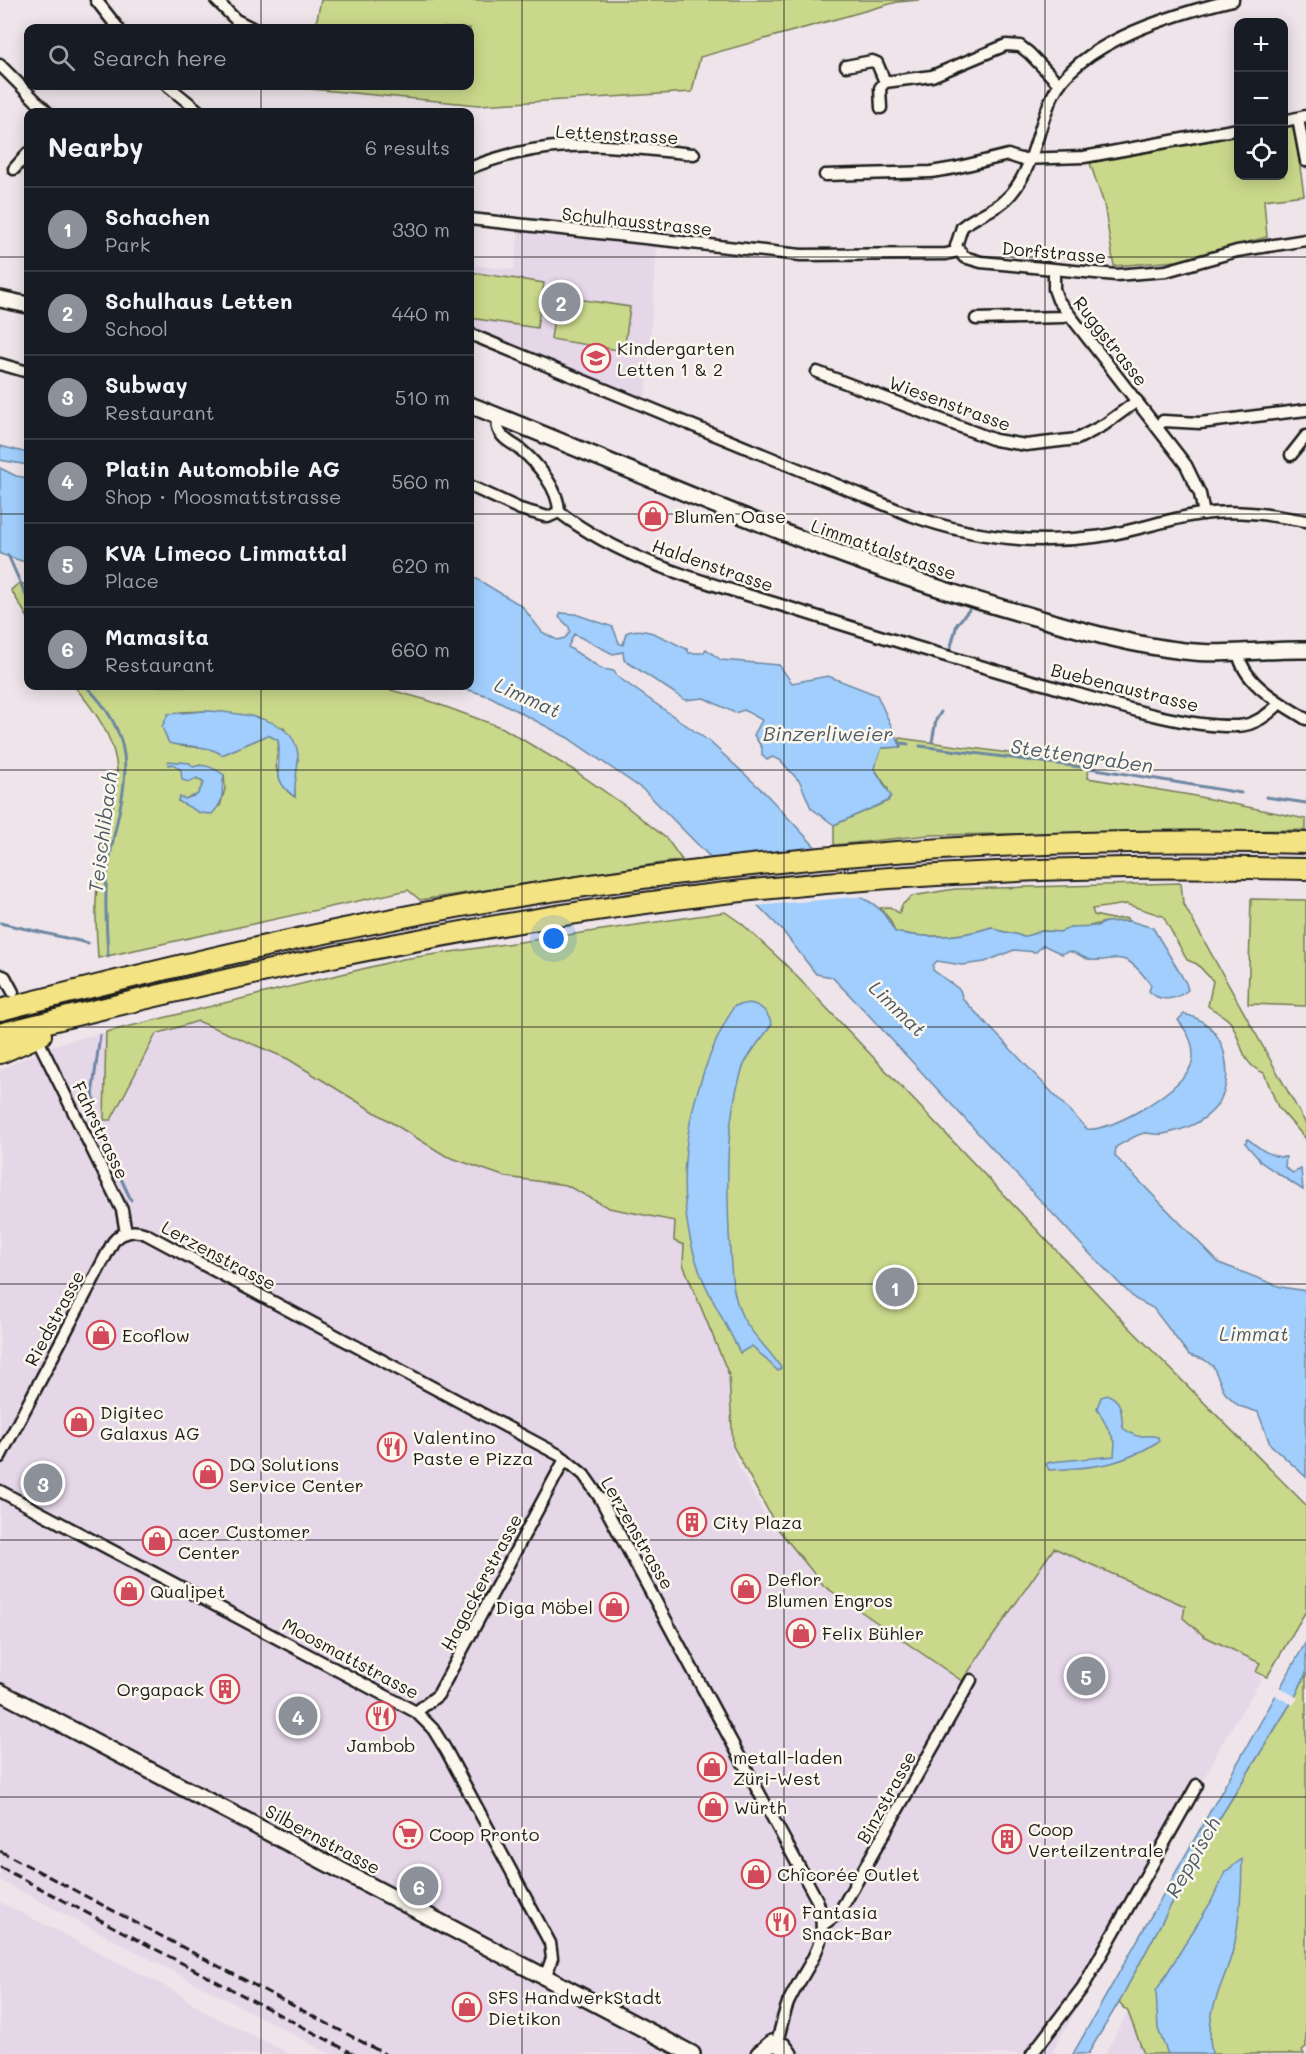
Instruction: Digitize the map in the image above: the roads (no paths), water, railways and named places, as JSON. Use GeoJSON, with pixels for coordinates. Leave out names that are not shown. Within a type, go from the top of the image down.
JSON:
{"type":"FeatureCollection","features":[{"type":"Feature","properties":{"kind":"highway"},"geometry":{"type":"LineString","coordinates":[[0,1010],[227,955],[381,922],[536,894],[662,875],[890,852],[1101,842],[1306,843]]}},
{"type":"Feature","properties":{"kind":"highway"},"geometry":{"type":"LineString","coordinates":[[0,1034],[209,986],[478,929],[685,898],[914,876],[1110,867],[1306,869]]}},
{"type":"Feature","properties":{"kind":"highway"},"geometry":{"type":"LineString","coordinates":[[0,1053],[48,1032],[159,1005],[209,986]]}},
{"type":"Feature","properties":{"kind":"main road"},"geometry":{"type":"LineString","coordinates":[[0,299],[24,304]]}},
{"type":"Feature","properties":{"kind":"main road","name":"Limmattalstrasse"},"geometry":{"type":"LineString","coordinates":[[474,406],[795,538],[940,590],[1048,621],[1159,647],[1197,652],[1306,650]]}},
{"type":"Feature","properties":{"kind":"main road","name":"Silbernstrasse"},"geometry":{"type":"LineString","coordinates":[[0,1692],[692,2054]]}},
{"type":"Feature","properties":{"kind":"main road"},"geometry":{"type":"LineString","coordinates":[[759,2054],[766,2045],[783,2049]]}},
{"type":"Feature","properties":{"kind":"street"},"geometry":{"type":"LineString","coordinates":[[96,0],[115,24]]}},
{"type":"Feature","properties":{"kind":"street"},"geometry":{"type":"LineString","coordinates":[[216,0],[236,20],[244,24]]}},
{"type":"Feature","properties":{"kind":"street"},"geometry":{"type":"LineString","coordinates":[[959,251],[957,239],[962,227],[1001,204],[1024,175],[1059,84],[1076,67],[1096,52],[1131,34],[1170,18],[1233,0]]}},
{"type":"Feature","properties":{"kind":"street"},"geometry":{"type":"LineString","coordinates":[[881,108],[880,88],[885,82],[932,76],[1006,45],[1020,46],[1059,84]]}},
{"type":"Feature","properties":{"kind":"street"},"geometry":{"type":"LineString","coordinates":[[846,66],[872,60],[877,63],[885,82]]}},
{"type":"Feature","properties":{"kind":"street"},"geometry":{"type":"LineString","coordinates":[[0,65],[24,89]]}},
{"type":"Feature","properties":{"kind":"street"},"geometry":{"type":"LineString","coordinates":[[25,90],[43,108]]}},
{"type":"Feature","properties":{"kind":"street"},"geometry":{"type":"LineString","coordinates":[[173,90],[195,108]]}},
{"type":"Feature","properties":{"kind":"street"},"geometry":{"type":"LineString","coordinates":[[1302,118],[1306,161]]}},
{"type":"Feature","properties":{"kind":"street"},"geometry":{"type":"LineString","coordinates":[[825,175],[931,172],[1008,155],[1031,159],[1115,153],[1234,130]]}},
{"type":"Feature","properties":{"kind":"street","name":"Lettenstrasse"},"geometry":{"type":"LineString","coordinates":[[474,167],[509,154],[568,144],[694,154]]}},
{"type":"Feature","properties":{"kind":"street"},"geometry":{"type":"LineString","coordinates":[[14,169],[24,158]]}},
{"type":"Feature","properties":{"kind":"street","name":"Schulhausstrasse"},"geometry":{"type":"LineString","coordinates":[[474,219],[801,255]]}},
{"type":"Feature","properties":{"kind":"street","name":"Dorfstrasse"},"geometry":{"type":"LineString","coordinates":[[801,255],[946,254],[959,251],[970,260],[1116,275],[1166,271],[1237,251],[1306,240]]}},
{"type":"Feature","properties":{"kind":"street","name":"Ruggstrasse"},"geometry":{"type":"LineString","coordinates":[[1054,270],[1054,289],[1068,314],[1158,427],[1194,478],[1204,514]]}},
{"type":"Feature","properties":{"kind":"street"},"geometry":{"type":"LineString","coordinates":[[976,319],[1063,317],[1068,314]]}},
{"type":"Feature","properties":{"kind":"street"},"geometry":{"type":"LineString","coordinates":[[474,336],[939,526],[1015,540],[1095,537],[1204,514],[1241,512],[1306,521]]}},
{"type":"Feature","properties":{"kind":"street"},"geometry":{"type":"LineString","coordinates":[[0,364],[24,371]]}},
{"type":"Feature","properties":{"kind":"street","name":"Wiesenstrasse"},"geometry":{"type":"LineString","coordinates":[[817,372],[995,440],[1026,445],[1077,439],[1104,425],[1137,400]]}},
{"type":"Feature","properties":{"kind":"street"},"geometry":{"type":"LineString","coordinates":[[1158,427],[1163,421],[1200,423],[1306,410]]}},
{"type":"Feature","properties":{"kind":"street"},"geometry":{"type":"LineString","coordinates":[[474,488],[530,512],[548,517],[559,512],[556,495],[542,473],[530,458],[501,434],[497,423],[500,416]]}},
{"type":"Feature","properties":{"kind":"street"},"geometry":{"type":"LineString","coordinates":[[1291,455],[1306,436]]}},
{"type":"Feature","properties":{"kind":"street","name":"Haldenstrasse"},"geometry":{"type":"LineString","coordinates":[[559,512],[607,544],[718,587],[957,660]]}},
{"type":"Feature","properties":{"kind":"street"},"geometry":{"type":"LineString","coordinates":[[1238,651],[1245,672],[1280,703],[1306,719]]}},
{"type":"Feature","properties":{"kind":"street","name":"Buebenaustrasse"},"geometry":{"type":"LineString","coordinates":[[957,660],[1130,708],[1205,723],[1247,725],[1264,717],[1280,703]]}},
{"type":"Feature","properties":{"kind":"street"},"geometry":{"type":"LineString","coordinates":[[0,975],[4,977],[13,992]]}},
{"type":"Feature","properties":{"kind":"street","name":"Fahrstrasse"},"geometry":{"type":"LineString","coordinates":[[40,1044],[122,1210],[126,1233]]}},
{"type":"Feature","properties":{"kind":"street","name":"Lerzenstrasse"},"geometry":{"type":"LineString","coordinates":[[126,1233],[139,1231],[146,1234],[543,1444],[584,1475],[600,1498],[652,1591],[817,1900],[824,1924]]}},
{"type":"Feature","properties":{"kind":"street","name":"Riedstrasse"},"geometry":{"type":"LineString","coordinates":[[0,1457],[107,1253],[117,1237],[126,1233]]}},
{"type":"Feature","properties":{"kind":"street","name":"Hagackerstrasse"},"geometry":{"type":"LineString","coordinates":[[416,1712],[438,1695],[565,1459]]}},
{"type":"Feature","properties":{"kind":"street","name":"Moosmattstrasse"},"geometry":{"type":"LineString","coordinates":[[0,1491],[416,1712],[433,1729],[446,1750],[550,1943],[552,1958],[545,1978]]}},
{"type":"Feature","properties":{"kind":"street","name":"Binzstrasse"},"geometry":{"type":"LineString","coordinates":[[824,1924],[839,1913],[971,1680]]}},
{"type":"Feature","properties":{"kind":"street"},"geometry":{"type":"LineString","coordinates":[[1032,2054],[1083,1988],[1197,1785]]}},
{"type":"Feature","properties":{"kind":"street"},"geometry":{"type":"LineString","coordinates":[[783,2049],[788,2004],[819,1947],[824,1924]]}},
{"type":"Feature","properties":{"kind":"water"},"geometry":{"type":"Polygon","coordinates":[[[0,446],[24,452],[24,464],[0,460],[0,446]]]}},
{"type":"Feature","properties":{"kind":"water"},"geometry":{"type":"Polygon","coordinates":[[[0,468],[24,477],[24,562],[0,554],[0,468]]]}},
{"type":"Feature","properties":{"kind":"water","name":"Limmat"},"geometry":{"type":"Polygon","coordinates":[[[474,577],[522,606],[542,632],[557,640],[565,638],[570,632],[569,627],[559,617],[561,613],[575,614],[613,627],[619,643],[623,645],[626,633],[641,630],[665,638],[687,649],[689,653],[703,653],[706,649],[721,660],[779,665],[792,683],[828,676],[877,695],[901,747],[882,748],[874,768],[891,796],[888,801],[834,825],[811,808],[800,782],[780,760],[772,757],[767,760],[762,755],[762,748],[754,735],[762,720],[744,710],[735,713],[704,698],[685,700],[624,660],[623,652],[613,654],[574,634],[568,647],[602,669],[614,671],[618,677],[710,742],[765,793],[864,899],[879,909],[895,932],[919,936],[943,936],[992,927],[1023,937],[1042,931],[1061,932],[1070,927],[1130,921],[1153,928],[1188,990],[1173,998],[1163,999],[1153,995],[1149,991],[1151,985],[1128,961],[1123,959],[1091,960],[1073,952],[1062,954],[1043,945],[1036,952],[1014,950],[985,962],[962,965],[937,961],[933,965],[933,970],[960,990],[963,999],[1087,1129],[1099,1128],[1130,1116],[1163,1096],[1187,1073],[1192,1063],[1193,1051],[1188,1035],[1178,1020],[1184,1014],[1198,1019],[1214,1032],[1224,1052],[1227,1069],[1222,1097],[1215,1108],[1193,1125],[1161,1134],[1145,1133],[1134,1137],[1116,1147],[1115,1156],[1219,1263],[1281,1287],[1306,1291],[1306,1477],[1270,1444],[1258,1412],[1239,1406],[1225,1393],[1213,1366],[1203,1359],[1189,1355],[1153,1308],[1135,1299],[1090,1254],[865,1011],[832,977],[816,974],[782,930],[645,791],[568,738],[491,697],[469,690],[474,690],[474,577]]]}},
{"type":"Feature","properties":{"kind":"water"},"geometry":{"type":"Polygon","coordinates":[[[206,711],[234,713],[265,720],[289,734],[296,745],[298,760],[295,797],[282,784],[279,777],[278,740],[268,735],[222,755],[210,749],[169,743],[162,727],[168,714],[206,711]]]}},
{"type":"Feature","properties":{"kind":"water"},"geometry":{"type":"Polygon","coordinates":[[[168,761],[190,763],[193,767],[209,767],[224,775],[220,804],[212,814],[200,813],[178,801],[180,797],[185,799],[197,795],[204,783],[197,778],[189,782],[182,780],[181,770],[173,764],[169,765],[168,761]]]}},
{"type":"Feature","properties":{"kind":"water"},"geometry":{"type":"Polygon","coordinates":[[[749,1003],[763,1010],[772,1024],[744,1064],[736,1090],[730,1130],[728,1171],[731,1265],[733,1287],[743,1318],[781,1368],[778,1371],[752,1346],[740,1353],[701,1275],[691,1241],[685,1207],[684,1172],[694,1103],[718,1037],[734,1006],[749,1003]]]}},
{"type":"Feature","properties":{"kind":"water"},"geometry":{"type":"Polygon","coordinates":[[[1248,1139],[1270,1154],[1286,1157],[1285,1167],[1293,1173],[1301,1169],[1303,1190],[1262,1163],[1245,1143],[1248,1139]]]}},
{"type":"Feature","properties":{"kind":"water"},"geometry":{"type":"Polygon","coordinates":[[[1108,1395],[1119,1404],[1123,1428],[1134,1435],[1158,1437],[1159,1441],[1119,1461],[1080,1468],[1049,1470],[1046,1464],[1050,1462],[1114,1456],[1115,1442],[1097,1408],[1101,1397],[1108,1395]]]}},
{"type":"Feature","properties":{"kind":"water","name":"Reppisch"},"geometry":{"type":"Polygon","coordinates":[[[1306,1642],[1306,1673],[1296,1695],[1203,1845],[1119,2002],[1088,2054],[1073,2054],[1306,1642]]]}},
{"type":"Feature","properties":{"kind":"water"},"geometry":{"type":"Polygon","coordinates":[[[1242,1859],[1235,1942],[1213,2009],[1210,2038],[1212,2054],[1168,2054],[1158,2029],[1156,1991],[1211,1902],[1225,1872],[1242,1859]]]}},
{"type":"Feature","properties":{"kind":"waterway","name":"Teischlibach"},"geometry":{"type":"LineString","coordinates":[[8,555],[24,591]]}},
{"type":"Feature","properties":{"kind":"waterway"},"geometry":{"type":"LineString","coordinates":[[950,650],[957,624],[969,610]]}},
{"type":"Feature","properties":{"kind":"waterway","name":"Teischlibach"},"geometry":{"type":"LineString","coordinates":[[89,690],[106,710],[118,732],[124,754],[125,776],[122,798],[106,885],[108,957]]}},
{"type":"Feature","properties":{"kind":"waterway"},"geometry":{"type":"LineString","coordinates":[[932,742],[936,720],[941,712]]}},
{"type":"Feature","properties":{"kind":"waterway","name":"Stettengraben"},"geometry":{"type":"LineString","coordinates":[[900,743],[908,744]]}},
{"type":"Feature","properties":{"kind":"waterway","name":"Stettengraben"},"geometry":{"type":"LineString","coordinates":[[920,746],[1096,769],[1241,793]]}},
{"type":"Feature","properties":{"kind":"waterway","name":"Stettengraben"},"geometry":{"type":"LineString","coordinates":[[1266,797],[1306,803]]}},
{"type":"Feature","properties":{"kind":"waterway"},"geometry":{"type":"LineString","coordinates":[[0,923],[88,943]]}},
{"type":"Feature","properties":{"kind":"waterway","name":"Teischlibach"},"geometry":{"type":"LineString","coordinates":[[100,1035],[93,1088],[96,1125],[131,1200]]}},
{"type":"Feature","properties":{"kind":"railway"},"geometry":{"type":"LineString","coordinates":[[0,1851],[385,2054]]}},
{"type":"Feature","properties":{"kind":"railway"},"geometry":{"type":"LineString","coordinates":[[0,1867],[354,2054]]}},
{"type":"Feature","properties":{"kind":"place","name":"Schulhaus Letten"},"geometry":{"type":"Point","coordinates":[561,302]}},
{"type":"Feature","properties":{"kind":"place","name":"Kindergarten Letten 1 & 2"},"geometry":{"type":"Point","coordinates":[596,358]}},
{"type":"Feature","properties":{"kind":"place","name":"Blumen Oase"},"geometry":{"type":"Point","coordinates":[653,516]}},
{"type":"Feature","properties":{"kind":"place","name":"Schachen"},"geometry":{"type":"Point","coordinates":[895,1287]}},
{"type":"Feature","properties":{"kind":"place","name":"Ecoflow"},"geometry":{"type":"Point","coordinates":[101,1335]}},
{"type":"Feature","properties":{"kind":"place","name":"Digitec Galaxus AG"},"geometry":{"type":"Point","coordinates":[79,1422]}},
{"type":"Feature","properties":{"kind":"place","name":"Valentino Paste e Pizza"},"geometry":{"type":"Point","coordinates":[392,1447]}},
{"type":"Feature","properties":{"kind":"place","name":"DQ Solutions Service Center"},"geometry":{"type":"Point","coordinates":[208,1474]}},
{"type":"Feature","properties":{"kind":"place","name":"Subway"},"geometry":{"type":"Point","coordinates":[43,1483]}},
{"type":"Feature","properties":{"kind":"place","name":"City Plaza"},"geometry":{"type":"Point","coordinates":[692,1522]}},
{"type":"Feature","properties":{"kind":"place","name":"acer Customer Center"},"geometry":{"type":"Point","coordinates":[157,1541]}},
{"type":"Feature","properties":{"kind":"place","name":"Deflor Blumen Engros"},"geometry":{"type":"Point","coordinates":[746,1589]}},
{"type":"Feature","properties":{"kind":"place","name":"Qualipet"},"geometry":{"type":"Point","coordinates":[129,1591]}},
{"type":"Feature","properties":{"kind":"place","name":"Diga Möbel"},"geometry":{"type":"Point","coordinates":[614,1607]}},
{"type":"Feature","properties":{"kind":"place","name":"Felix Bühler"},"geometry":{"type":"Point","coordinates":[801,1633]}},
{"type":"Feature","properties":{"kind":"place","name":"KVA Limeco Limmattal"},"geometry":{"type":"Point","coordinates":[1086,1676]}},
{"type":"Feature","properties":{"kind":"place","name":"Orgapack"},"geometry":{"type":"Point","coordinates":[225,1689]}},
{"type":"Feature","properties":{"kind":"place","name":"Platin Automobile AG"},"geometry":{"type":"Point","coordinates":[298,1716]}},
{"type":"Feature","properties":{"kind":"place","name":"Jambob"},"geometry":{"type":"Point","coordinates":[381,1716]}},
{"type":"Feature","properties":{"kind":"place","name":"metall-laden Züri-West"},"geometry":{"type":"Point","coordinates":[712,1767]}},
{"type":"Feature","properties":{"kind":"place","name":"Würth"},"geometry":{"type":"Point","coordinates":[713,1807]}},
{"type":"Feature","properties":{"kind":"place","name":"Coop Pronto"},"geometry":{"type":"Point","coordinates":[408,1834]}},
{"type":"Feature","properties":{"kind":"place","name":"Coop Verteilzentrale"},"geometry":{"type":"Point","coordinates":[1007,1839]}},
{"type":"Feature","properties":{"kind":"place","name":"Chîcorée Outlet"},"geometry":{"type":"Point","coordinates":[756,1874]}},
{"type":"Feature","properties":{"kind":"place","name":"Mamasita"},"geometry":{"type":"Point","coordinates":[419,1886]}},
{"type":"Feature","properties":{"kind":"place","name":"Fantasia Snack-Bar"},"geometry":{"type":"Point","coordinates":[781,1922]}},
{"type":"Feature","properties":{"kind":"place","name":"SFS HandwerkStadt Dietikon"},"geometry":{"type":"Point","coordinates":[467,2007]}},
{"type":"Feature","properties":{"kind":"water label","name":"Binzerliweier"},"geometry":{"type":"Point","coordinates":[828,733]}}]}
